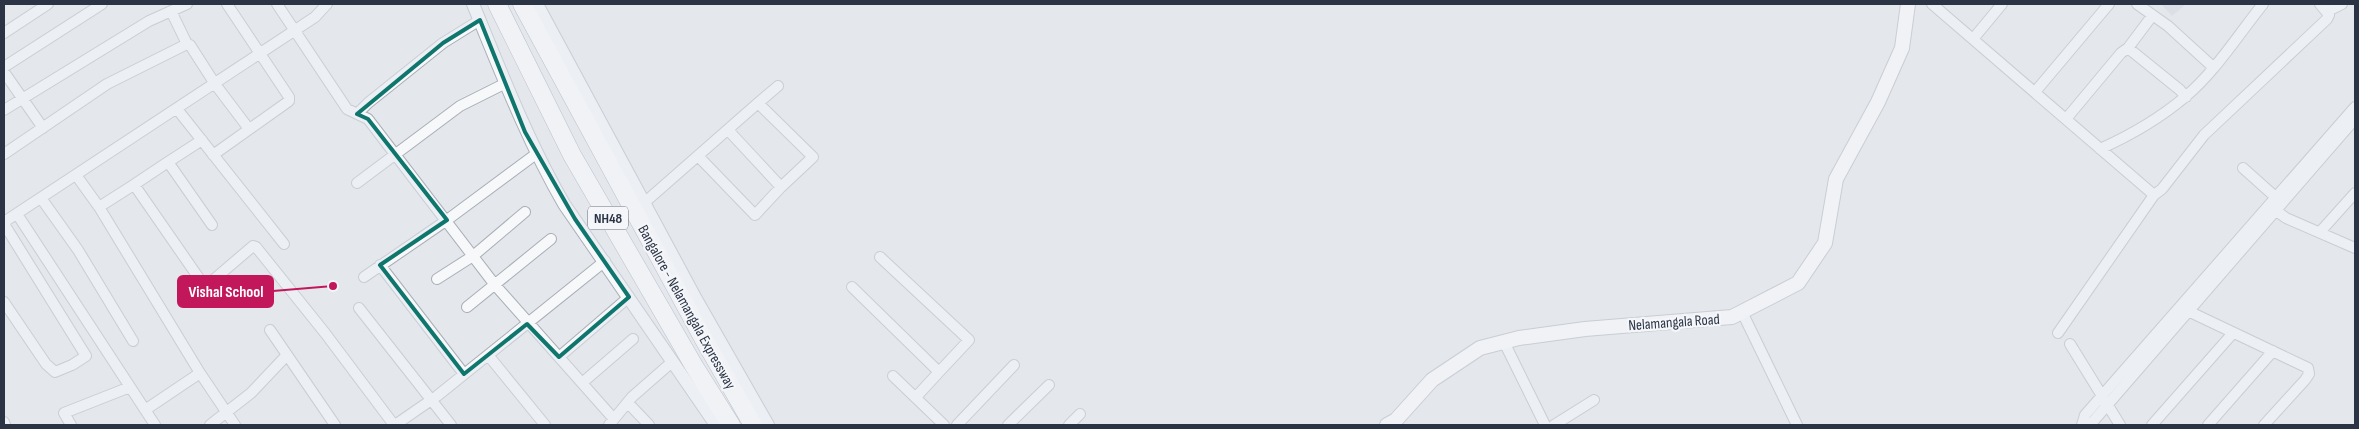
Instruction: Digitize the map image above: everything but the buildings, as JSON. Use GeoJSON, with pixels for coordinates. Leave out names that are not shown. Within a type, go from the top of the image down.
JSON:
{"type":"FeatureCollection","features":[{"type":"Feature","properties":{"kind":"highway","name":"Bangalore - Nelamangala Expressway"},"geometry":{"type":"LineString","coordinates":[[497,4],[572,155],[694,366],[732,425]]}},
{"type":"Feature","properties":{"kind":"highway","name":"Bangalore - Nelamangala Expressway"},"geometry":{"type":"LineString","coordinates":[[522,4],[703,338],[753,425]]}},
{"type":"Feature","properties":{"kind":"main road","name":"Nelamangala Road"},"geometry":{"type":"LineString","coordinates":[[1387,425],[1396,420],[1432,380],[1480,348],[1504,342],[1585,329],[1732,317],[1798,283],[1826,243],[1836,180],[1878,102],[1902,48],[1908,4]]}},
{"type":"Feature","properties":{"kind":"street"},"geometry":{"type":"LineString","coordinates":[[4,33],[48,4]]}},
{"type":"Feature","properties":{"kind":"street"},"geometry":{"type":"LineString","coordinates":[[4,67],[102,4]]}},
{"type":"Feature","properties":{"kind":"street"},"geometry":{"type":"LineString","coordinates":[[4,110],[149,21],[187,4]]}},
{"type":"Feature","properties":{"kind":"street"},"geometry":{"type":"LineString","coordinates":[[213,155],[289,102],[289,97],[228,4]]}},
{"type":"Feature","properties":{"kind":"street"},"geometry":{"type":"LineString","coordinates":[[277,4],[346,109],[368,120],[447,220],[495,285],[527,324],[582,383],[611,422],[628,403],[672,362]]}},
{"type":"Feature","properties":{"kind":"street"},"geometry":{"type":"LineString","coordinates":[[4,302],[46,364],[55,372],[72,365],[86,356],[4,223],[295,31],[315,17],[327,4]]}},
{"type":"Feature","properties":{"kind":"street"},"geometry":{"type":"LineString","coordinates":[[473,4],[536,154],[564,204],[716,425]]}},
{"type":"Feature","properties":{"kind":"street"},"geometry":{"type":"LineString","coordinates":[[537,4],[739,378],[768,425]]}},
{"type":"Feature","properties":{"kind":"street"},"geometry":{"type":"LineString","coordinates":[[1932,4],[2154,195]]}},
{"type":"Feature","properties":{"kind":"street"},"geometry":{"type":"LineString","coordinates":[[1972,39],[2002,4]]}},
{"type":"Feature","properties":{"kind":"street"},"geometry":{"type":"LineString","coordinates":[[2035,92],[2108,4]]}},
{"type":"Feature","properties":{"kind":"street"},"geometry":{"type":"LineString","coordinates":[[2137,4],[2168,26],[2213,67]]}},
{"type":"Feature","properties":{"kind":"street"},"geometry":{"type":"LineString","coordinates":[[2100,149],[2139,131],[2186,97],[2213,67],[2263,4]]}},
{"type":"Feature","properties":{"kind":"street"},"geometry":{"type":"LineString","coordinates":[[2324,7],[2342,4]]}},
{"type":"Feature","properties":{"kind":"street"},"geometry":{"type":"LineString","coordinates":[[2058,333],[2154,195],[2162,189],[2204,135],[2327,19],[2330,14],[2324,7]]}},
{"type":"Feature","properties":{"kind":"street"},"geometry":{"type":"LineString","coordinates":[[171,11],[187,44],[190,45],[215,84],[249,129]]}},
{"type":"Feature","properties":{"kind":"street"},"geometry":{"type":"LineString","coordinates":[[2066,119],[2128,48],[2152,16]]}},
{"type":"Feature","properties":{"kind":"street"},"geometry":{"type":"LineString","coordinates":[[357,114],[368,103],[443,44],[480,20]]}},
{"type":"Feature","properties":{"kind":"street"},"geometry":{"type":"LineString","coordinates":[[4,154],[108,84],[187,44]]}},
{"type":"Feature","properties":{"kind":"street"},"geometry":{"type":"LineString","coordinates":[[2128,48],[2186,97]]}},
{"type":"Feature","properties":{"kind":"street"},"geometry":{"type":"LineString","coordinates":[[4,72],[43,128]]}},
{"type":"Feature","properties":{"kind":"street"},"geometry":{"type":"LineString","coordinates":[[357,182],[460,106],[506,83]]}},
{"type":"Feature","properties":{"kind":"street"},"geometry":{"type":"LineString","coordinates":[[644,204],[778,86]]}},
{"type":"Feature","properties":{"kind":"street"},"geometry":{"type":"LineString","coordinates":[[698,156],[755,215],[813,157],[758,103]]}},
{"type":"Feature","properties":{"kind":"street"},"geometry":{"type":"LineString","coordinates":[[2082,425],[2085,415],[2105,400],[2188,311],[2355,107]]}},
{"type":"Feature","properties":{"kind":"street"},"geometry":{"type":"LineString","coordinates":[[177,109],[284,244]]}},
{"type":"Feature","properties":{"kind":"street"},"geometry":{"type":"LineString","coordinates":[[2090,425],[2105,400],[2278,203],[2355,119]]}},
{"type":"Feature","properties":{"kind":"street"},"geometry":{"type":"LineString","coordinates":[[728,130],[781,187]]}},
{"type":"Feature","properties":{"kind":"street"},"geometry":{"type":"LineString","coordinates":[[99,207],[202,140]]}},
{"type":"Feature","properties":{"kind":"street"},"geometry":{"type":"LineString","coordinates":[[364,276],[447,220],[536,154]]}},
{"type":"Feature","properties":{"kind":"street"},"geometry":{"type":"LineString","coordinates":[[168,162],[212,225]]}},
{"type":"Feature","properties":{"kind":"street"},"geometry":{"type":"LineString","coordinates":[[2243,168],[2278,203],[2286,218],[2355,248]]}},
{"type":"Feature","properties":{"kind":"street"},"geometry":{"type":"LineString","coordinates":[[76,175],[99,207],[200,373],[235,425]]}},
{"type":"Feature","properties":{"kind":"street"},"geometry":{"type":"LineString","coordinates":[[132,186],[135,186],[205,287],[253,246],[256,247],[395,425],[431,400],[604,261]]}},
{"type":"Feature","properties":{"kind":"street"},"geometry":{"type":"LineString","coordinates":[[2320,232],[2355,193]]}},
{"type":"Feature","properties":{"kind":"street"},"geometry":{"type":"LineString","coordinates":[[41,198],[78,250],[133,341]]}},
{"type":"Feature","properties":{"kind":"street"},"geometry":{"type":"LineString","coordinates":[[437,279],[473,256],[525,212]]}},
{"type":"Feature","properties":{"kind":"street"},"geometry":{"type":"LineString","coordinates":[[17,214],[155,425]]}},
{"type":"Feature","properties":{"kind":"street"},"geometry":{"type":"LineString","coordinates":[[467,307],[551,239]]}},
{"type":"Feature","properties":{"kind":"street"},"geometry":{"type":"LineString","coordinates":[[880,257],[969,340],[916,397]]}},
{"type":"Feature","properties":{"kind":"street"},"geometry":{"type":"LineString","coordinates":[[380,265],[464,374]]}},
{"type":"Feature","properties":{"kind":"street"},"geometry":{"type":"LineString","coordinates":[[852,287],[940,372]]}},
{"type":"Feature","properties":{"kind":"street"},"geometry":{"type":"LineString","coordinates":[[559,357],[629,297]]}},
{"type":"Feature","properties":{"kind":"street"},"geometry":{"type":"LineString","coordinates":[[359,308],[451,425]]}},
{"type":"Feature","properties":{"kind":"street"},"geometry":{"type":"LineString","coordinates":[[2188,311],[2308,368],[2309,374],[2264,425]]}},
{"type":"Feature","properties":{"kind":"street"},"geometry":{"type":"LineString","coordinates":[[1742,312],[1797,425]]}},
{"type":"Feature","properties":{"kind":"street"},"geometry":{"type":"LineString","coordinates":[[270,330],[335,425]]}},
{"type":"Feature","properties":{"kind":"street"},"geometry":{"type":"LineString","coordinates":[[2152,425],[2233,333]]}},
{"type":"Feature","properties":{"kind":"street"},"geometry":{"type":"LineString","coordinates":[[582,383],[633,339]]}},
{"type":"Feature","properties":{"kind":"street"},"geometry":{"type":"LineString","coordinates":[[1504,342],[1545,425]]}},
{"type":"Feature","properties":{"kind":"street"},"geometry":{"type":"LineString","coordinates":[[2070,344],[2120,425]]}},
{"type":"Feature","properties":{"kind":"street"},"geometry":{"type":"LineString","coordinates":[[2208,425],[2273,351]]}},
{"type":"Feature","properties":{"kind":"street"},"geometry":{"type":"LineString","coordinates":[[210,425],[252,393],[287,355]]}},
{"type":"Feature","properties":{"kind":"street"},"geometry":{"type":"LineString","coordinates":[[488,355],[545,425]]}},
{"type":"Feature","properties":{"kind":"street"},"geometry":{"type":"LineString","coordinates":[[957,425],[1014,364]]}},
{"type":"Feature","properties":{"kind":"street"},"geometry":{"type":"LineString","coordinates":[[146,410],[200,373]]}},
{"type":"Feature","properties":{"kind":"street"},"geometry":{"type":"LineString","coordinates":[[893,376],[943,425]]}},
{"type":"Feature","properties":{"kind":"street"},"geometry":{"type":"LineString","coordinates":[[1008,425],[1049,386]]}},
{"type":"Feature","properties":{"kind":"street"},"geometry":{"type":"LineString","coordinates":[[71,425],[64,413],[130,387]]}},
{"type":"Feature","properties":{"kind":"street"},"geometry":{"type":"LineString","coordinates":[[1554,425],[1594,400]]}},
{"type":"Feature","properties":{"kind":"street"},"geometry":{"type":"LineString","coordinates":[[628,403],[649,425]]}},
{"type":"Feature","properties":{"kind":"street"},"geometry":{"type":"LineString","coordinates":[[1069,425],[1080,414]]}},
{"type":"Feature","properties":{"kind":"highlighted area"},"geometry":{"type":"Polygon","coordinates":[[[480,20],[525,132],[575,219],[629,297],[559,357],[527,324],[464,374],[380,265],[447,220],[368,119],[357,114],[443,43],[480,20]]]}},
{"type":"Feature","properties":{"kind":"shaded area"},"geometry":{"type":"Polygon","coordinates":[[[2161,4],[2186,4],[2172,16],[2161,4]]]}},
{"type":"Feature","properties":{"kind":"place","name":"Vishal School"},"geometry":{"type":"Point","coordinates":[333,286]}}]}
